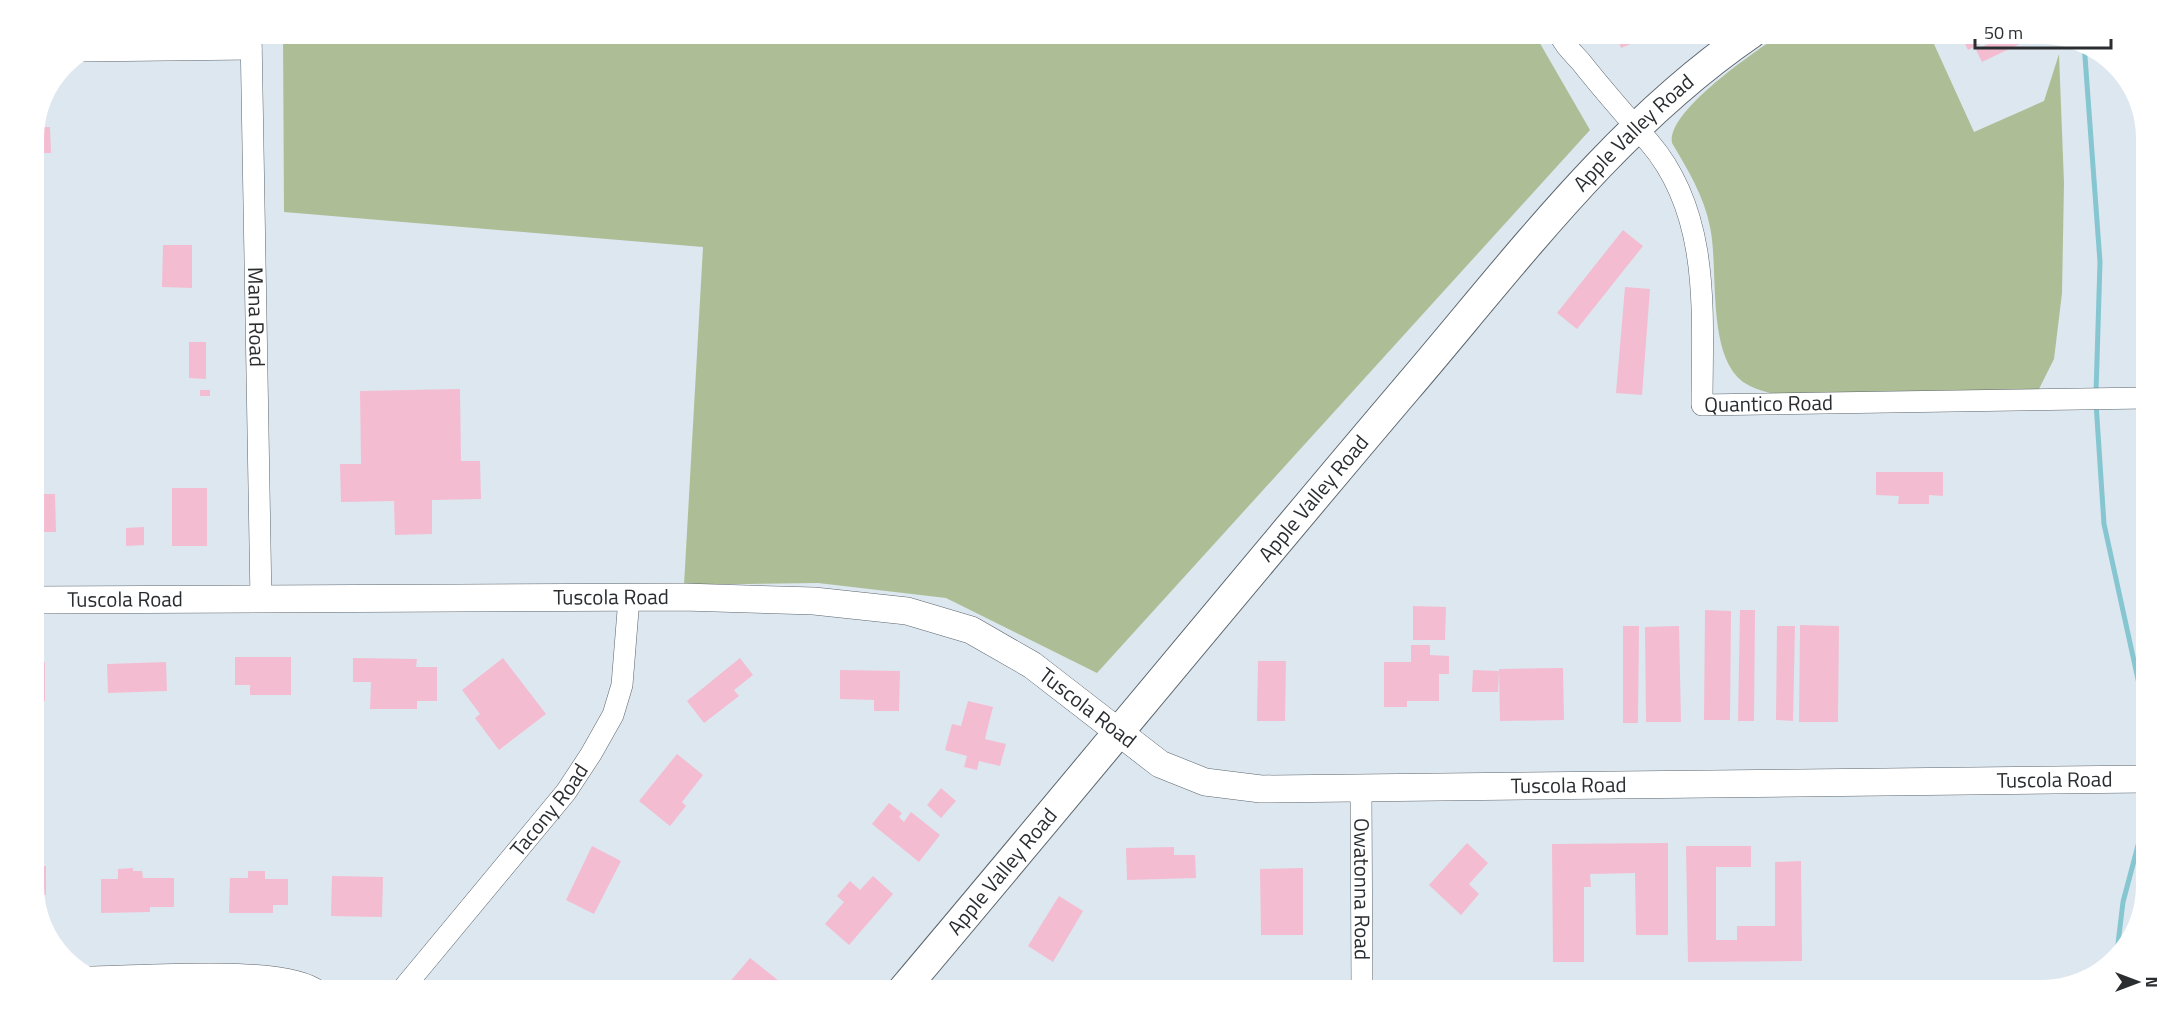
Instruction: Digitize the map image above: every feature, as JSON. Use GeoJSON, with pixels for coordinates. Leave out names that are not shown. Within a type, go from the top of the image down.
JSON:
{"type":"FeatureCollection","features":[{"type":"Feature","properties":{"kind":"main road","name":"Apple Valley Road"},"geometry":{"type":"LineString","coordinates":[[911,980],[1119,733],[1272,546],[1531,242],[1636,127],[1716,57],[1735,44]]}},
{"type":"Feature","properties":{"kind":"street"},"geometry":{"type":"LineString","coordinates":[[105,50],[201,44]]}},
{"type":"Feature","properties":{"kind":"street","name":"Mana Road"},"geometry":{"type":"LineString","coordinates":[[251,44],[261,601]]}},
{"type":"Feature","properties":{"kind":"street","name":"Quantico Road"},"geometry":{"type":"LineString","coordinates":[[1567,44],[1618,111],[1636,127],[1674,176],[1694,226],[1702,296],[1702,405],[2135,398]]}},
{"type":"Feature","properties":{"kind":"street","name":"Tuscola Road"},"geometry":{"type":"LineString","coordinates":[[44,600],[629,598],[814,601],[907,612],[972,630],[1032,665],[1160,764],[1205,783],[1261,789],[2136,779]]}},
{"type":"Feature","properties":{"kind":"street","name":"Tacony Road"},"geometry":{"type":"LineString","coordinates":[[410,980],[566,792],[591,754],[613,715],[622,685],[629,598]]}},
{"type":"Feature","properties":{"kind":"street","name":"Owatonna Road"},"geometry":{"type":"LineString","coordinates":[[1361,789],[1362,980]]}},
{"type":"Feature","properties":{"kind":"street"},"geometry":{"type":"LineString","coordinates":[[112,977],[257,975],[290,980]]}},
{"type":"Feature","properties":{"kind":"green space"},"geometry":{"type":"Polygon","coordinates":[[[283,44],[1540,44],[1590,130],[1097,673],[946,598],[818,583],[684,585],[703,247],[284,212],[283,44]]]}},
{"type":"Feature","properties":{"kind":"green space"},"geometry":{"type":"Polygon","coordinates":[[[1766,44],[1934,44],[1974,132],[2044,101],[2059,54],[2064,183],[2062,293],[2054,359],[2036,395],[1773,394],[1746,384],[1731,369],[1719,332],[1710,227],[1695,184],[1672,143],[1674,130],[1697,99],[1766,44]]]}},
{"type":"Feature","properties":{"kind":"building"},"geometry":{"type":"Polygon","coordinates":[[[1965,44],[1980,44],[1968,50],[1965,44]]]}},
{"type":"Feature","properties":{"kind":"building"},"geometry":{"type":"Polygon","coordinates":[[[1988,44],[2020,44],[1982,62],[1976,50],[1988,44]]]}},
{"type":"Feature","properties":{"kind":"building"},"geometry":{"type":"Polygon","coordinates":[[[45,127],[50,127],[51,153],[44,153],[45,127]]]}},
{"type":"Feature","properties":{"kind":"building"},"geometry":{"type":"Polygon","coordinates":[[[1623,230],[1643,246],[1577,329],[1557,313],[1623,230]]]}},
{"type":"Feature","properties":{"kind":"building"},"geometry":{"type":"Polygon","coordinates":[[[163,245],[192,245],[192,288],[162,287],[163,245]]]}},
{"type":"Feature","properties":{"kind":"building"},"geometry":{"type":"Polygon","coordinates":[[[1625,287],[1650,289],[1642,395],[1616,393],[1625,287]]]}},
{"type":"Feature","properties":{"kind":"building"},"geometry":{"type":"Polygon","coordinates":[[[189,342],[206,342],[206,379],[189,378],[189,342]]]}},
{"type":"Feature","properties":{"kind":"building"},"geometry":{"type":"Polygon","coordinates":[[[460,389],[461,461],[480,461],[481,499],[432,500],[432,534],[395,535],[394,501],[341,502],[340,464],[361,464],[360,391],[460,389]]]}},
{"type":"Feature","properties":{"kind":"building"},"geometry":{"type":"Polygon","coordinates":[[[200,390],[210,390],[210,396],[200,396],[200,390]]]}},
{"type":"Feature","properties":{"kind":"building"},"geometry":{"type":"Polygon","coordinates":[[[1876,472],[1943,472],[1943,496],[1929,495],[1929,504],[1898,504],[1899,496],[1876,495],[1876,472]]]}},
{"type":"Feature","properties":{"kind":"building"},"geometry":{"type":"Polygon","coordinates":[[[172,488],[207,488],[207,546],[172,546],[172,488]]]}},
{"type":"Feature","properties":{"kind":"building"},"geometry":{"type":"Polygon","coordinates":[[[44,494],[55,494],[56,532],[44,532],[44,494]]]}},
{"type":"Feature","properties":{"kind":"building"},"geometry":{"type":"Polygon","coordinates":[[[144,527],[144,545],[126,546],[126,528],[144,527]]]}},
{"type":"Feature","properties":{"kind":"building"},"geometry":{"type":"Polygon","coordinates":[[[1413,606],[1446,607],[1445,640],[1413,640],[1413,606]]]}},
{"type":"Feature","properties":{"kind":"building"},"geometry":{"type":"Polygon","coordinates":[[[1705,610],[1731,611],[1730,720],[1704,720],[1705,610]]]}},
{"type":"Feature","properties":{"kind":"building"},"geometry":{"type":"Polygon","coordinates":[[[1740,610],[1755,610],[1754,721],[1738,721],[1740,610]]]}},
{"type":"Feature","properties":{"kind":"building"},"geometry":{"type":"Polygon","coordinates":[[[1800,625],[1839,626],[1838,722],[1799,722],[1800,625]]]}},
{"type":"Feature","properties":{"kind":"building"},"geometry":{"type":"Polygon","coordinates":[[[1623,626],[1639,626],[1638,723],[1623,723],[1623,626]]]}},
{"type":"Feature","properties":{"kind":"building"},"geometry":{"type":"Polygon","coordinates":[[[1679,626],[1681,722],[1646,722],[1645,627],[1679,626]]]}},
{"type":"Feature","properties":{"kind":"building"},"geometry":{"type":"Polygon","coordinates":[[[1777,626],[1795,626],[1793,721],[1776,720],[1777,626]]]}},
{"type":"Feature","properties":{"kind":"building"},"geometry":{"type":"Polygon","coordinates":[[[1411,645],[1430,645],[1430,655],[1449,656],[1449,674],[1439,674],[1439,701],[1407,701],[1407,707],[1384,707],[1384,662],[1411,662],[1411,645]]]}},
{"type":"Feature","properties":{"kind":"building"},"geometry":{"type":"Polygon","coordinates":[[[235,657],[291,657],[291,695],[250,695],[250,685],[235,685],[235,657]]]}},
{"type":"Feature","properties":{"kind":"building"},"geometry":{"type":"Polygon","coordinates":[[[353,658],[417,659],[416,667],[437,667],[437,701],[417,701],[417,709],[370,709],[371,682],[353,682],[353,658]]]}},
{"type":"Feature","properties":{"kind":"building"},"geometry":{"type":"Polygon","coordinates":[[[503,658],[546,714],[499,750],[475,718],[480,714],[462,690],[503,658]]]}},
{"type":"Feature","properties":{"kind":"building"},"geometry":{"type":"Polygon","coordinates":[[[740,658],[753,675],[734,690],[739,696],[704,723],[687,701],[740,658]]]}},
{"type":"Feature","properties":{"kind":"building"},"geometry":{"type":"Polygon","coordinates":[[[1258,661],[1286,661],[1285,721],[1257,721],[1258,661]]]}},
{"type":"Feature","properties":{"kind":"building"},"geometry":{"type":"Polygon","coordinates":[[[44,662],[45,662],[44,701],[44,662]]]}},
{"type":"Feature","properties":{"kind":"building"},"geometry":{"type":"Polygon","coordinates":[[[166,662],[167,691],[108,693],[107,664],[166,662]]]}},
{"type":"Feature","properties":{"kind":"building"},"geometry":{"type":"Polygon","coordinates":[[[1563,668],[1564,720],[1500,721],[1499,669],[1563,668]]]}},
{"type":"Feature","properties":{"kind":"building"},"geometry":{"type":"Polygon","coordinates":[[[840,670],[900,671],[899,711],[874,711],[874,700],[840,699],[840,670]]]}},
{"type":"Feature","properties":{"kind":"building"},"geometry":{"type":"Polygon","coordinates":[[[1473,670],[1499,671],[1498,692],[1472,692],[1473,670]]]}},
{"type":"Feature","properties":{"kind":"building"},"geometry":{"type":"Polygon","coordinates":[[[968,701],[993,707],[985,739],[1006,744],[1000,766],[979,761],[977,770],[964,767],[967,756],[945,750],[952,724],[961,726],[968,701]]]}},
{"type":"Feature","properties":{"kind":"building"},"geometry":{"type":"Polygon","coordinates":[[[677,754],[703,775],[682,802],[686,806],[670,826],[639,801],[677,754]]]}},
{"type":"Feature","properties":{"kind":"building"},"geometry":{"type":"Polygon","coordinates":[[[941,788],[956,801],[941,818],[927,805],[941,788]]]}},
{"type":"Feature","properties":{"kind":"building"},"geometry":{"type":"Polygon","coordinates":[[[889,803],[902,813],[899,817],[904,822],[911,812],[940,835],[919,862],[872,824],[889,803]]]}},
{"type":"Feature","properties":{"kind":"building"},"geometry":{"type":"Polygon","coordinates":[[[1467,843],[1488,863],[1469,884],[1479,894],[1461,915],[1429,885],[1467,843]]]}},
{"type":"Feature","properties":{"kind":"building"},"geometry":{"type":"Polygon","coordinates":[[[1668,843],[1668,935],[1636,935],[1635,873],[1590,874],[1591,887],[1584,887],[1584,962],[1553,962],[1552,844],[1668,843]]]}},
{"type":"Feature","properties":{"kind":"building"},"geometry":{"type":"Polygon","coordinates":[[[592,846],[621,861],[594,914],[566,900],[592,846]]]}},
{"type":"Feature","properties":{"kind":"building"},"geometry":{"type":"Polygon","coordinates":[[[1686,846],[1751,846],[1751,867],[1716,867],[1716,940],[1737,940],[1737,926],[1775,926],[1775,862],[1801,861],[1802,961],[1688,962],[1686,846]]]}},
{"type":"Feature","properties":{"kind":"building"},"geometry":{"type":"Polygon","coordinates":[[[1174,847],[1174,855],[1195,855],[1196,878],[1127,880],[1126,848],[1174,847]]]}},
{"type":"Feature","properties":{"kind":"building"},"geometry":{"type":"Polygon","coordinates":[[[44,866],[46,866],[46,895],[44,893],[44,866]]]}},
{"type":"Feature","properties":{"kind":"building"},"geometry":{"type":"Polygon","coordinates":[[[133,868],[133,871],[142,871],[143,878],[174,878],[174,907],[150,907],[150,912],[101,913],[101,879],[118,879],[118,869],[133,868]]]}},
{"type":"Feature","properties":{"kind":"building"},"geometry":{"type":"Polygon","coordinates":[[[1303,868],[1303,935],[1261,935],[1260,869],[1303,868]]]}},
{"type":"Feature","properties":{"kind":"building"},"geometry":{"type":"Polygon","coordinates":[[[248,871],[265,871],[265,879],[288,879],[288,905],[273,905],[273,913],[229,913],[230,878],[248,878],[248,871]]]}},
{"type":"Feature","properties":{"kind":"building"},"geometry":{"type":"Polygon","coordinates":[[[332,876],[383,877],[382,917],[331,916],[332,876]]]}},
{"type":"Feature","properties":{"kind":"building"},"geometry":{"type":"Polygon","coordinates":[[[873,876],[893,894],[849,945],[825,924],[844,902],[837,896],[850,881],[860,890],[873,876]]]}},
{"type":"Feature","properties":{"kind":"building"},"geometry":{"type":"Polygon","coordinates":[[[1059,896],[1083,911],[1053,962],[1028,946],[1059,896]]]}},
{"type":"Feature","properties":{"kind":"building"},"geometry":{"type":"Polygon","coordinates":[[[750,958],[778,980],[731,980],[750,958]]]}},
{"type":"Feature","properties":{"kind":"waterway"},"geometry":{"type":"LineString","coordinates":[[2085,54],[2100,262],[2096,393]]}},
{"type":"Feature","properties":{"kind":"waterway"},"geometry":{"type":"LineString","coordinates":[[2096,403],[2104,524],[2136,669]]}},
{"type":"Feature","properties":{"kind":"waterway"},"geometry":{"type":"LineString","coordinates":[[2118,941],[2123,902],[2136,853]]}}]}
